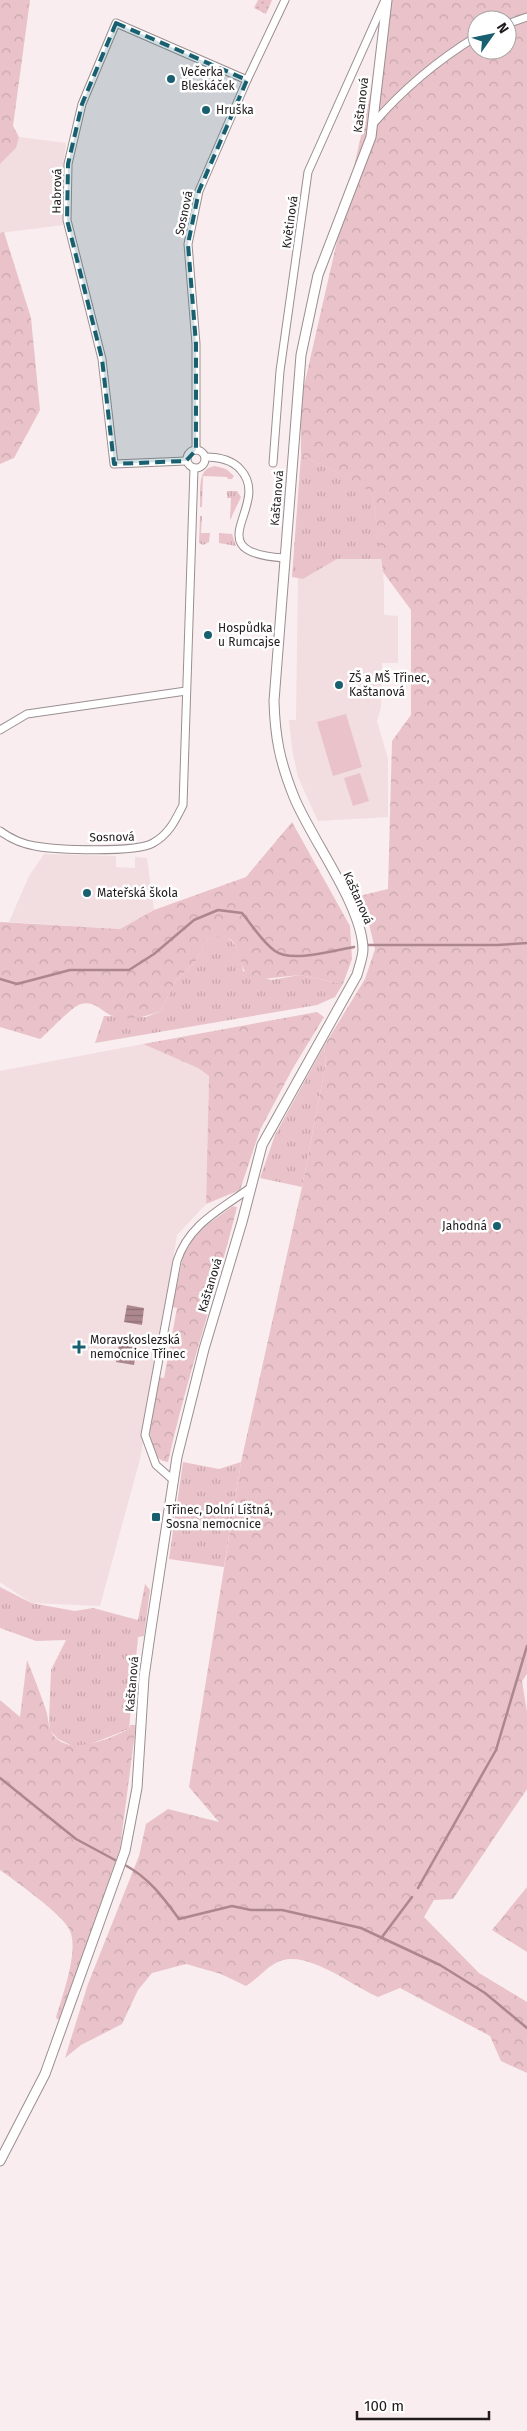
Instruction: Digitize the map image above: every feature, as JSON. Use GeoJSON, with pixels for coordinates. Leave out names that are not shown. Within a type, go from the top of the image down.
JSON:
{"type":"FeatureCollection","features":[{"type":"Feature","properties":{"kind":"street","name":"Sosnová"},"geometry":{"type":"LineString","coordinates":[[196,450],[196,344],[188,244],[199,191],[247,80],[285,0]]}},
{"type":"Feature","properties":{"kind":"street","name":"Kaštanová"},"geometry":{"type":"LineString","coordinates":[[0,2162],[45,2074],[125,1851],[137,1788],[144,1677],[173,1480],[185,1419],[262,1145],[357,974],[363,950],[358,923],[294,798],[281,761],[275,735],[274,701],[301,355],[318,275],[371,137],[386,0]]}},
{"type":"Feature","properties":{"kind":"street","name":"Květinová"},"geometry":{"type":"LineString","coordinates":[[273,463],[280,372],[308,172],[386,0]]}},
{"type":"Feature","properties":{"kind":"street","name":"Habrová"},"geometry":{"type":"LineString","coordinates":[[186,461],[114,464],[102,359],[67,220],[68,164],[82,104],[116,22],[247,80]]}},
{"type":"Feature","properties":{"kind":"street"},"geometry":{"type":"LineString","coordinates":[[372,125],[398,96],[426,72],[467,43]]}},
{"type":"Feature","properties":{"kind":"street"},"geometry":{"type":"LineString","coordinates":[[196,450],[202,450],[205,457],[202,464],[194,468],[188,465],[186,461],[188,455],[196,450]]}},
{"type":"Feature","properties":{"kind":"street"},"geometry":{"type":"LineString","coordinates":[[205,457],[220,458],[230,462],[240,468],[247,479],[250,499],[239,531],[245,548],[258,556],[284,558]]}},
{"type":"Feature","properties":{"kind":"street","name":"Sosnová"},"geometry":{"type":"LineString","coordinates":[[0,832],[9,838],[37,847],[127,850],[152,844],[172,828],[183,805],[194,468]]}},
{"type":"Feature","properties":{"kind":"street"},"geometry":{"type":"LineString","coordinates":[[0,730],[27,714],[186,692]]}},
{"type":"Feature","properties":{"kind":"street"},"geometry":{"type":"LineString","coordinates":[[173,1480],[156,1465],[145,1435],[177,1261],[182,1244],[195,1228],[250,1188]]}},
{"type":"Feature","properties":{"kind":"highlighted area"},"geometry":{"type":"Polygon","coordinates":[[[116,23],[247,80],[199,191],[188,244],[196,344],[196,450],[186,461],[114,464],[102,359],[67,220],[68,164],[82,104],[116,23]]]}},
{"type":"Feature","properties":{"kind":"shaded area"},"geometry":{"type":"Polygon","coordinates":[[[19,137],[66,143],[61,183],[63,225],[0,233],[0,164],[16,148],[19,137]]]}},
{"type":"Feature","properties":{"kind":"shaded area","name":"ZŠ a MŠ Třinec, Kaštanová"},"geometry":{"type":"Polygon","coordinates":[[[337,559],[382,559],[384,615],[398,616],[398,663],[382,663],[381,707],[377,721],[388,759],[388,817],[318,821],[298,777],[292,749],[289,720],[296,720],[298,578],[303,579],[337,559]]]}},
{"type":"Feature","properties":{"kind":"shaded area","name":"Mateřská škola"},"geometry":{"type":"Polygon","coordinates":[[[44,854],[116,856],[116,867],[135,868],[135,857],[147,858],[154,910],[120,929],[9,922],[29,876],[44,854]]]}},
{"type":"Feature","properties":{"kind":"shaded area","name":"Moravskoslezská nemocnice Třinec"},"geometry":{"type":"Polygon","coordinates":[[[143,1044],[198,1068],[209,1076],[206,1204],[177,1235],[140,1459],[100,1606],[31,1603],[0,1582],[0,1071],[143,1044]]]}},
{"type":"Feature","properties":{"kind":"shaded area"},"geometry":{"type":"Polygon","coordinates":[[[127,1305],[144,1308],[142,1325],[124,1322],[127,1305]]]}},
{"type":"Feature","properties":{"kind":"shaded area"},"geometry":{"type":"Polygon","coordinates":[[[119,1344],[137,1348],[134,1365],[116,1362],[119,1344]]]}},
{"type":"Feature","properties":{"kind":"green space"},"geometry":{"type":"Polygon","coordinates":[[[0,0],[30,0],[13,126],[19,137],[16,148],[0,164],[0,0]]]}},
{"type":"Feature","properties":{"kind":"green space"},"geometry":{"type":"Polygon","coordinates":[[[258,0],[272,0],[266,14],[254,8],[258,0]]]}},
{"type":"Feature","properties":{"kind":"green space"},"geometry":{"type":"Polygon","coordinates":[[[392,0],[527,0],[527,1674],[522,1681],[527,1712],[527,1789],[453,1899],[434,1900],[424,1917],[479,1973],[527,2002],[527,2073],[501,2061],[490,2036],[400,1988],[378,1997],[327,1969],[299,1960],[286,1960],[274,1964],[246,1986],[221,1974],[186,1964],[152,1973],[138,1990],[122,2024],[81,2045],[65,2058],[88,1984],[139,1856],[146,1824],[168,1809],[219,1822],[189,1787],[241,1462],[302,1187],[326,1063],[324,1046],[365,979],[375,949],[369,924],[355,897],[388,889],[392,741],[411,715],[411,610],[383,572],[373,497],[363,486],[301,455],[301,399],[392,0]]]}},
{"type":"Feature","properties":{"kind":"green space"},"geometry":{"type":"Polygon","coordinates":[[[4,232],[31,318],[40,410],[14,458],[0,464],[0,233],[4,232]]]}},
{"type":"Feature","properties":{"kind":"green space"},"geometry":{"type":"Polygon","coordinates":[[[301,455],[364,486],[373,497],[382,559],[337,559],[303,579],[292,577],[301,455]]]}},
{"type":"Feature","properties":{"kind":"green space"},"geometry":{"type":"Polygon","coordinates":[[[215,466],[226,469],[234,476],[232,479],[228,479],[227,477],[203,476],[202,507],[200,507],[202,476],[205,471],[215,466]]]}},
{"type":"Feature","properties":{"kind":"green space"},"geometry":{"type":"Polygon","coordinates":[[[227,491],[237,491],[241,497],[230,520],[231,498],[227,498],[227,491]]]}},
{"type":"Feature","properties":{"kind":"green space"},"geometry":{"type":"Polygon","coordinates":[[[200,516],[202,516],[201,533],[210,533],[209,542],[203,545],[199,543],[200,516]]]}},
{"type":"Feature","properties":{"kind":"green space"},"geometry":{"type":"Polygon","coordinates":[[[219,533],[232,534],[236,546],[219,543],[219,533]]]}},
{"type":"Feature","properties":{"kind":"green space"},"geometry":{"type":"Polygon","coordinates":[[[346,714],[362,767],[333,776],[317,722],[346,714]]]}},
{"type":"Feature","properties":{"kind":"green space"},"geometry":{"type":"Polygon","coordinates":[[[360,773],[369,801],[353,806],[344,778],[360,773]]]}},
{"type":"Feature","properties":{"kind":"green space"},"geometry":{"type":"Polygon","coordinates":[[[292,822],[350,926],[352,959],[343,984],[300,975],[254,980],[244,970],[234,943],[225,937],[218,937],[208,939],[195,962],[175,982],[161,1011],[143,1016],[118,1018],[90,1003],[81,1004],[40,1039],[0,1027],[0,922],[120,929],[154,910],[246,877],[292,822]]]}},
{"type":"Feature","properties":{"kind":"green space"},"geometry":{"type":"Polygon","coordinates":[[[222,935],[235,945],[241,959],[243,971],[271,980],[300,975],[343,984],[335,997],[317,1005],[95,1043],[104,1016],[146,1017],[161,1011],[175,982],[195,962],[208,939],[222,935]]]}},
{"type":"Feature","properties":{"kind":"green space"},"geometry":{"type":"Polygon","coordinates":[[[317,1012],[324,1017],[293,1068],[260,1130],[240,1190],[206,1204],[209,1076],[198,1068],[143,1044],[317,1012]]]}},
{"type":"Feature","properties":{"kind":"green space"},"geometry":{"type":"Polygon","coordinates":[[[324,1046],[326,1063],[302,1187],[260,1178],[275,1135],[324,1046]]]}},
{"type":"Feature","properties":{"kind":"green space"},"geometry":{"type":"Polygon","coordinates":[[[233,1206],[237,1207],[168,1462],[159,1458],[153,1450],[150,1439],[150,1426],[158,1377],[164,1378],[177,1308],[172,1307],[185,1248],[197,1232],[233,1206]]]}},
{"type":"Feature","properties":{"kind":"green space"},"geometry":{"type":"Polygon","coordinates":[[[183,1462],[219,1469],[241,1462],[224,1567],[169,1559],[183,1462]]]}},
{"type":"Feature","properties":{"kind":"green space"},"geometry":{"type":"Polygon","coordinates":[[[145,1584],[150,1590],[144,1636],[138,1637],[129,1729],[88,1745],[73,1746],[58,1739],[50,1730],[51,1670],[66,1640],[36,1641],[0,1628],[0,1587],[31,1603],[75,1611],[93,1608],[138,1620],[145,1584]]]}},
{"type":"Feature","properties":{"kind":"green space"},"geometry":{"type":"Polygon","coordinates":[[[27,1660],[46,1710],[50,1729],[56,1738],[65,1743],[75,1745],[87,1744],[110,1738],[129,1729],[130,1725],[136,1725],[120,1848],[61,2021],[56,2018],[71,1962],[72,1940],[70,1931],[59,1916],[0,1870],[0,1700],[20,1717],[27,1660]]]}},
{"type":"Feature","properties":{"kind":"green space"},"geometry":{"type":"Polygon","coordinates":[[[527,1887],[527,1952],[492,1930],[527,1887]]]}},
{"type":"Feature","properties":{"kind":"waterway"},"geometry":{"type":"LineString","coordinates":[[0,979],[17,984],[70,970],[129,970],[154,954],[194,920],[218,910],[242,913],[266,943],[282,954],[302,956],[354,947]]}},
{"type":"Feature","properties":{"kind":"waterway"},"geometry":{"type":"LineString","coordinates":[[366,945],[497,945],[527,943]]}},
{"type":"Feature","properties":{"kind":"waterway"},"geometry":{"type":"LineString","coordinates":[[418,1888],[496,1750],[527,1646]]}},
{"type":"Feature","properties":{"kind":"waterway"},"geometry":{"type":"LineString","coordinates":[[0,1778],[76,1839],[115,1860]]}},
{"type":"Feature","properties":{"kind":"waterway"},"geometry":{"type":"LineString","coordinates":[[125,1865],[148,1882],[179,1919],[232,1906],[251,1910],[282,1910],[361,1928],[440,1965],[485,1993],[527,2028]]}},
{"type":"Feature","properties":{"kind":"waterway"},"geometry":{"type":"LineString","coordinates":[[382,1937],[412,1897]]}},
{"type":"Feature","properties":{"kind":"place","name":"Večerka Bleskáček"},"geometry":{"type":"Point","coordinates":[171,79]}},
{"type":"Feature","properties":{"kind":"place","name":"Hruška"},"geometry":{"type":"Point","coordinates":[206,110]}},
{"type":"Feature","properties":{"kind":"place","name":"Hospůdka u Rumcajse"},"geometry":{"type":"Point","coordinates":[208,635]}},
{"type":"Feature","properties":{"kind":"place","name":"ZŠ a MŠ Třinec, Kaštanová"},"geometry":{"type":"Point","coordinates":[339,685]}},
{"type":"Feature","properties":{"kind":"place","name":"Mateřská škola"},"geometry":{"type":"Point","coordinates":[87,893]}},
{"type":"Feature","properties":{"kind":"place","name":"Jahodná"},"geometry":{"type":"Point","coordinates":[497,1226]}},
{"type":"Feature","properties":{"kind":"place","name":"Moravskoslezská nemocnice Třinec"},"geometry":{"type":"Point","coordinates":[79,1347]}},
{"type":"Feature","properties":{"kind":"place","name":"Třinec, Dolní Líštná, Sosna nemocnice"},"geometry":{"type":"Point","coordinates":[156,1517]}}]}
